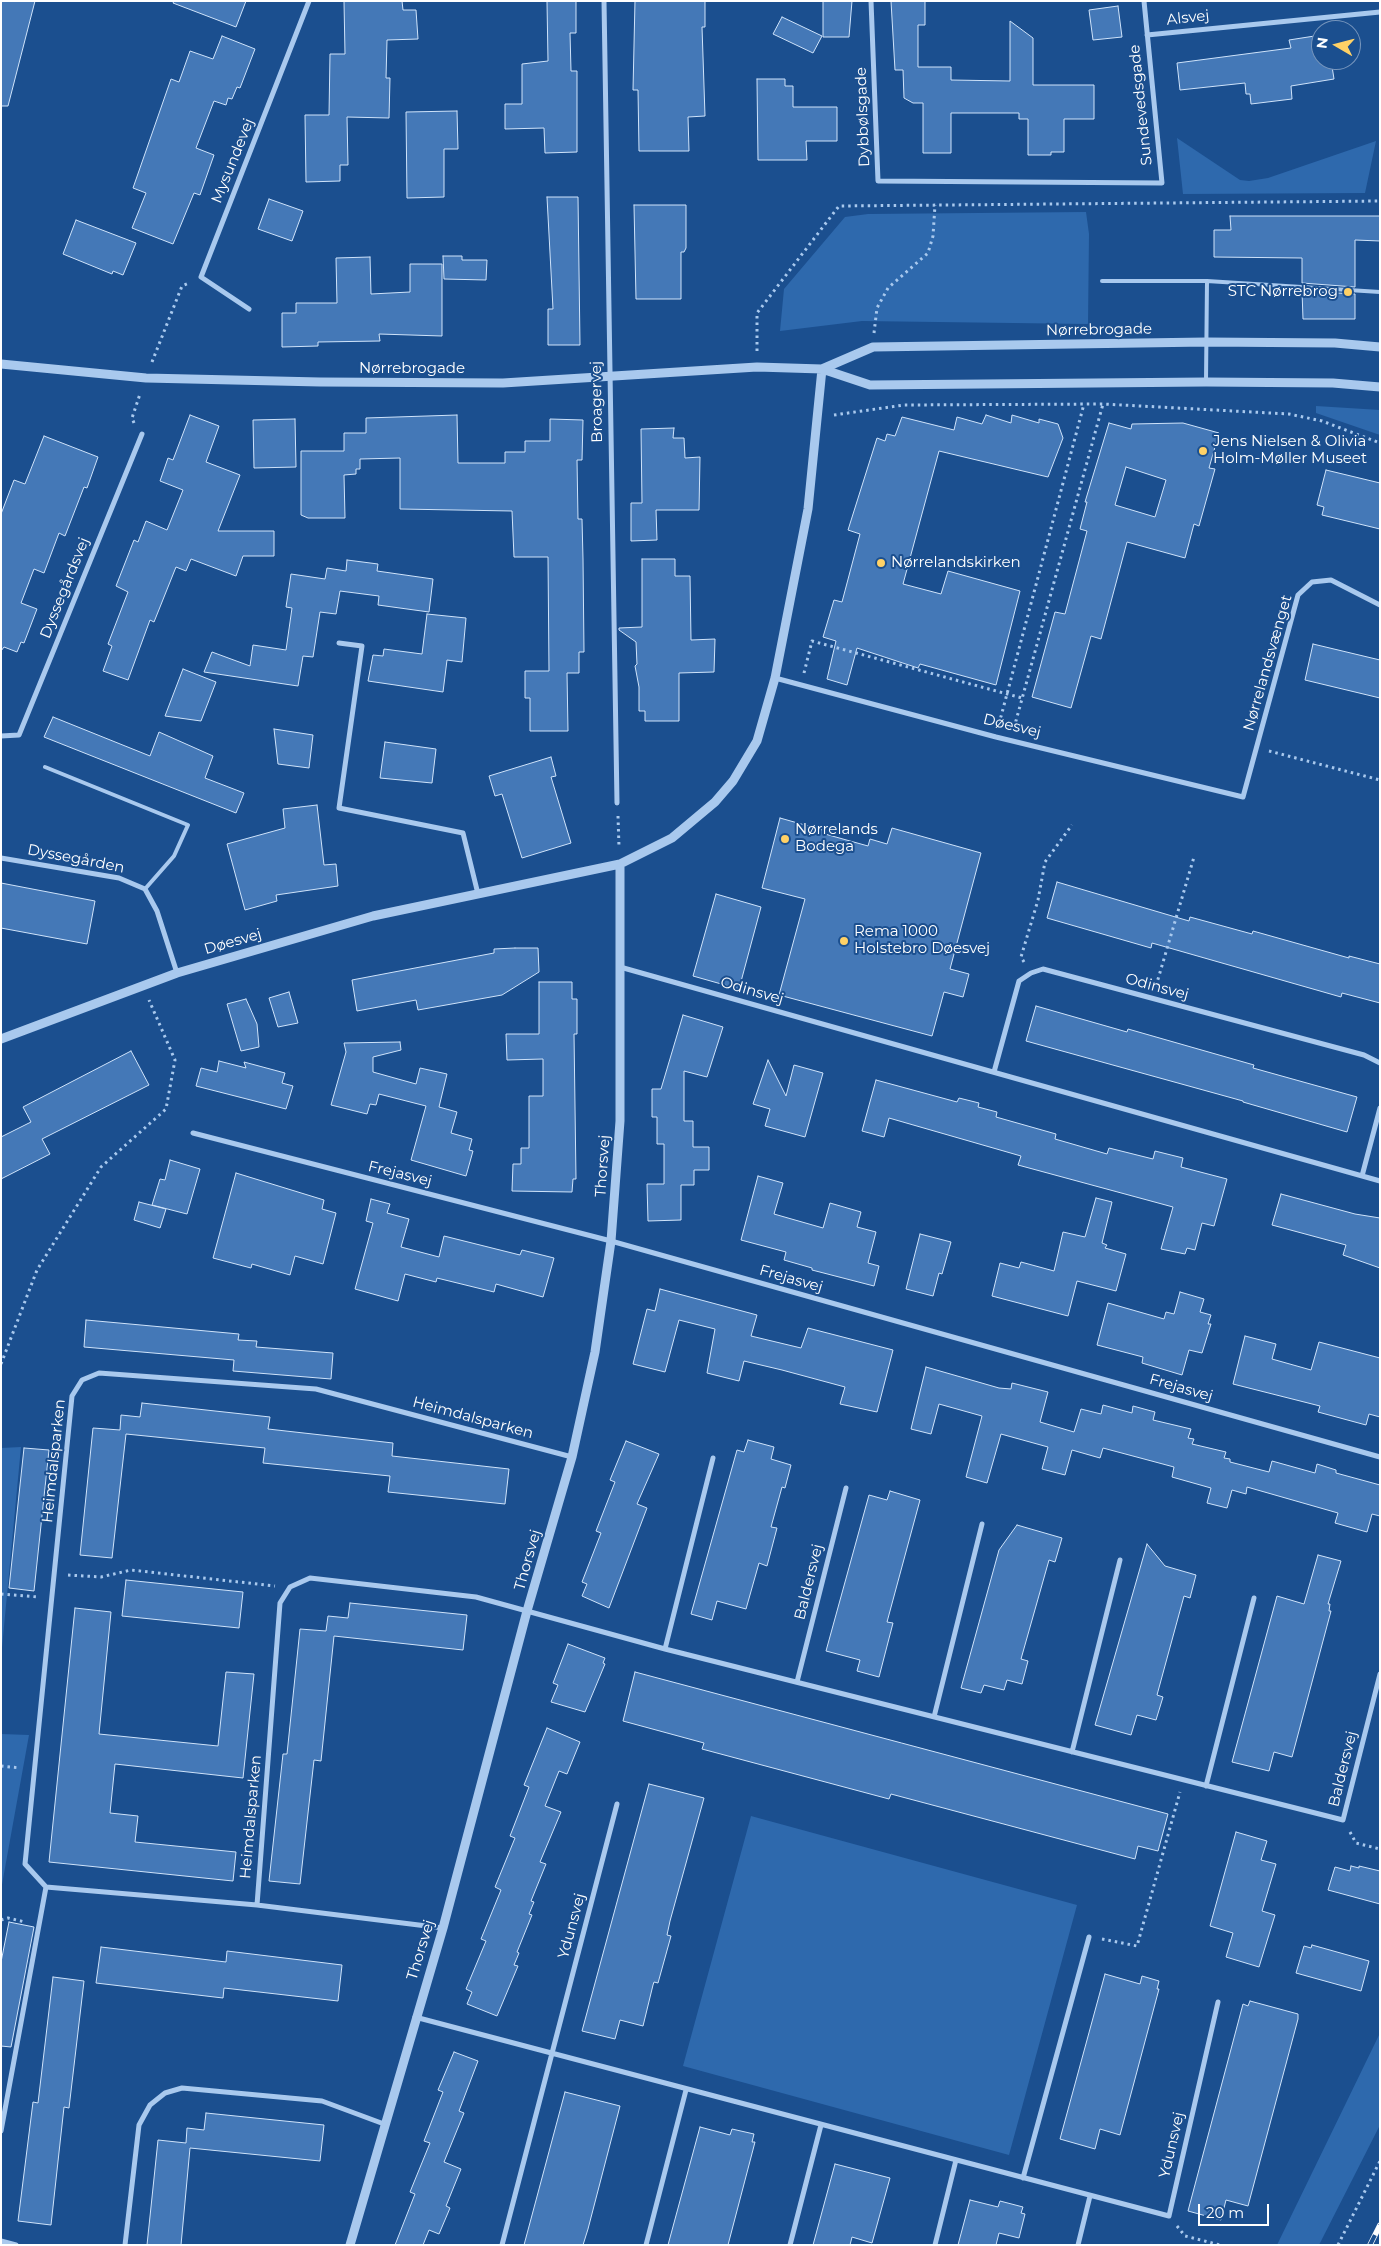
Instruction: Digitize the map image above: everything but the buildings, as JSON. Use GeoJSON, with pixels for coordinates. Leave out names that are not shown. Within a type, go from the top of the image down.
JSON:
{"type":"FeatureCollection","features":[{"type":"Feature","properties":{"kind":"street","name":"Mysundevej"},"geometry":{"type":"LineString","coordinates":[[201,277],[309,1]]}},
{"type":"Feature","properties":{"kind":"street","name":"Broagervej"},"geometry":{"type":"LineString","coordinates":[[604,1],[617,803]]}},
{"type":"Feature","properties":{"kind":"street","name":"Dybbølsgade"},"geometry":{"type":"LineString","coordinates":[[871,1],[878,181],[1018,183]]}},
{"type":"Feature","properties":{"kind":"street","name":"Sundevedsgade"},"geometry":{"type":"LineString","coordinates":[[1018,183],[1162,183],[1144,1]]}},
{"type":"Feature","properties":{"kind":"street","name":"Alsvej"},"geometry":{"type":"LineString","coordinates":[[1147,35],[1380,12]]}},
{"type":"Feature","properties":{"kind":"street"},"geometry":{"type":"LineString","coordinates":[[201,277],[249,309]]}},
{"type":"Feature","properties":{"kind":"street","name":"Nørrebrogade"},"geometry":{"type":"LineString","coordinates":[[822,369],[873,346],[1206,342],[1335,343],[1380,347]]}},
{"type":"Feature","properties":{"kind":"street","name":"Nørrebrogade"},"geometry":{"type":"LineString","coordinates":[[1,364],[146,378],[320,382],[503,383],[757,367],[822,369],[870,385],[1206,382],[1333,383],[1380,387]]}},
{"type":"Feature","properties":{"kind":"street","name":"Døesvej"},"geometry":{"type":"LineString","coordinates":[[1,1040],[177,973],[373,916],[620,864],[672,838],[715,802],[733,781],[757,741],[775,678],[808,509],[822,369]]}},
{"type":"Feature","properties":{"kind":"street","name":"Dyssegårdsvej"},"geometry":{"type":"LineString","coordinates":[[1,736],[19,735],[142,434]]}},
{"type":"Feature","properties":{"kind":"street","name":"Nørrelandsvænget"},"geometry":{"type":"LineString","coordinates":[[1243,797],[1298,595],[1312,582],[1331,580],[1380,605]]}},
{"type":"Feature","properties":{"kind":"street"},"geometry":{"type":"LineString","coordinates":[[339,642],[362,646],[339,808],[463,832],[478,894]]}},
{"type":"Feature","properties":{"kind":"street","name":"Døesvej"},"geometry":{"type":"LineString","coordinates":[[775,678],[1011,741],[1243,797]]}},
{"type":"Feature","properties":{"kind":"street","name":"Dyssegården"},"geometry":{"type":"LineString","coordinates":[[1,858],[119,878],[145,890]]}},
{"type":"Feature","properties":{"kind":"street","name":"Thorsvej"},"geometry":{"type":"LineString","coordinates":[[350,2245],[415,2017],[443,1928],[527,1611],[572,1457],[595,1352],[611,1241],[620,1121],[620,864]]}},
{"type":"Feature","properties":{"kind":"street"},"geometry":{"type":"LineString","coordinates":[[145,890],[157,911],[177,973]]}},
{"type":"Feature","properties":{"kind":"street","name":"Odinsvej"},"geometry":{"type":"LineString","coordinates":[[620,967],[1380,1181]]}},
{"type":"Feature","properties":{"kind":"street","name":"Odinsvej"},"geometry":{"type":"LineString","coordinates":[[1031,973],[1044,969],[1364,1055],[1380,1063]]}},
{"type":"Feature","properties":{"kind":"street"},"geometry":{"type":"LineString","coordinates":[[994,1072],[1019,981],[1031,973]]}},
{"type":"Feature","properties":{"kind":"street"},"geometry":{"type":"LineString","coordinates":[[1362,1176],[1380,1108]]}},
{"type":"Feature","properties":{"kind":"street","name":"Frejasvej"},"geometry":{"type":"LineString","coordinates":[[193,1133],[611,1241],[1380,1457]]}},
{"type":"Feature","properties":{"kind":"street","name":"Heimdalsparken"},"geometry":{"type":"LineString","coordinates":[[46,1887],[26,1864],[72,1396],[82,1380],[98,1374],[316,1389],[572,1457]]}},
{"type":"Feature","properties":{"kind":"street"},"geometry":{"type":"LineString","coordinates":[[665,1649],[713,1458]]}},
{"type":"Feature","properties":{"kind":"street","name":"Baldersvej"},"geometry":{"type":"LineString","coordinates":[[797,1682],[846,1488]]}},
{"type":"Feature","properties":{"kind":"street"},"geometry":{"type":"LineString","coordinates":[[934,1717],[982,1524]]}},
{"type":"Feature","properties":{"kind":"street"},"geometry":{"type":"LineString","coordinates":[[1072,1752],[1120,1560]]}},
{"type":"Feature","properties":{"kind":"street"},"geometry":{"type":"LineString","coordinates":[[290,1587],[310,1578],[476,1597],[527,1611]]}},
{"type":"Feature","properties":{"kind":"street","name":"Heimdalsparken"},"geometry":{"type":"LineString","coordinates":[[256,1904],[280,1603],[290,1587]]}},
{"type":"Feature","properties":{"kind":"street"},"geometry":{"type":"LineString","coordinates":[[1206,1786],[1254,1598]]}},
{"type":"Feature","properties":{"kind":"street","name":"Baldersvej"},"geometry":{"type":"LineString","coordinates":[[527,1611],[665,1649],[1343,1820],[1380,1674]]}},
{"type":"Feature","properties":{"kind":"street","name":"Ydunsvej"},"geometry":{"type":"LineString","coordinates":[[502,2245],[617,1804]]}},
{"type":"Feature","properties":{"kind":"street"},"geometry":{"type":"LineString","coordinates":[[1,2131],[46,1887],[256,1904],[443,1928]]}},
{"type":"Feature","properties":{"kind":"street"},"geometry":{"type":"LineString","coordinates":[[1023,2178],[1089,1937]]}},
{"type":"Feature","properties":{"kind":"street","name":"Ydunsvej"},"geometry":{"type":"LineString","coordinates":[[1169,2216],[1218,2002]]}},
{"type":"Feature","properties":{"kind":"street"},"geometry":{"type":"LineString","coordinates":[[415,2017],[1169,2216]]}},
{"type":"Feature","properties":{"kind":"street"},"geometry":{"type":"LineString","coordinates":[[125,2245],[139,2125],[150,2105],[166,2093],[182,2088],[322,2102],[384,2124]]}},
{"type":"Feature","properties":{"kind":"street"},"geometry":{"type":"LineString","coordinates":[[646,2245],[686,2090]]}},
{"type":"Feature","properties":{"kind":"street"},"geometry":{"type":"LineString","coordinates":[[790,2245],[821,2125]]}},
{"type":"Feature","properties":{"kind":"street"},"geometry":{"type":"LineString","coordinates":[[935,2245],[956,2160]]}},
{"type":"Feature","properties":{"kind":"street"},"geometry":{"type":"LineString","coordinates":[[1078,2245],[1090,2196]]}},
{"type":"Feature","properties":{"kind":"street"},"geometry":{"type":"LineString","coordinates":[[1,2241],[16,2245]]}},
{"type":"Feature","properties":{"kind":"lane"},"geometry":{"type":"LineString","coordinates":[[1102,280],[1207,282],[1380,292]]}},
{"type":"Feature","properties":{"kind":"lane"},"geometry":{"type":"LineString","coordinates":[[1206,382],[1207,282]]}},
{"type":"Feature","properties":{"kind":"lane"},"geometry":{"type":"LineString","coordinates":[[46,767],[188,825],[174,856],[145,890]]}},
{"type":"Feature","properties":{"kind":"path"},"geometry":{"type":"LineString","coordinates":[[757,367],[757,313],[839,206],[1380,201]]}},
{"type":"Feature","properties":{"kind":"path"},"geometry":{"type":"LineString","coordinates":[[873,346],[877,308],[888,288],[928,253],[933,236],[935,205]]}},
{"type":"Feature","properties":{"kind":"path"},"geometry":{"type":"LineString","coordinates":[[159,345],[182,286],[201,277]]}},
{"type":"Feature","properties":{"kind":"path"},"geometry":{"type":"LineString","coordinates":[[996,737],[1084,404]]}},
{"type":"Feature","properties":{"kind":"path"},"geometry":{"type":"LineString","coordinates":[[818,417],[904,405],[1103,404],[1289,414],[1322,421],[1380,443]]}},
{"type":"Feature","properties":{"kind":"path"},"geometry":{"type":"LineString","coordinates":[[1011,741],[1103,404]]}},
{"type":"Feature","properties":{"kind":"path"},"geometry":{"type":"LineString","coordinates":[[800,685],[812,641],[1022,698]]}},
{"type":"Feature","properties":{"kind":"path"},"geometry":{"type":"LineString","coordinates":[[1256,747],[1380,780]]}},
{"type":"Feature","properties":{"kind":"path"},"geometry":{"type":"LineString","coordinates":[[617,803],[620,864]]}},
{"type":"Feature","properties":{"kind":"path"},"geometry":{"type":"LineString","coordinates":[[1031,973],[1021,957],[1038,900],[1045,862],[1072,825]]}},
{"type":"Feature","properties":{"kind":"path"},"geometry":{"type":"LineString","coordinates":[[1152,998],[1194,857]]}},
{"type":"Feature","properties":{"kind":"path"},"geometry":{"type":"LineString","coordinates":[[1,1364],[37,1270],[101,1167],[166,1109],[175,1060],[142,986]]}},
{"type":"Feature","properties":{"kind":"path"},"geometry":{"type":"LineString","coordinates":[[54,1574],[101,1577],[130,1570],[290,1587]]}},
{"type":"Feature","properties":{"kind":"path"},"geometry":{"type":"LineString","coordinates":[[1,1594],[52,1598]]}},
{"type":"Feature","properties":{"kind":"path"},"geometry":{"type":"LineString","coordinates":[[1089,1937],[1137,1946],[1184,1780]]}},
{"type":"Feature","properties":{"kind":"path"},"geometry":{"type":"LineString","coordinates":[[1343,1820],[1356,1843],[1380,1849]]}},
{"type":"Feature","properties":{"kind":"path"},"geometry":{"type":"LineString","coordinates":[[1,1920],[8,1918],[40,1925]]}},
{"type":"Feature","properties":{"kind":"path"},"geometry":{"type":"LineString","coordinates":[[1338,2245],[1380,2161]]}},
{"type":"Feature","properties":{"kind":"path"},"geometry":{"type":"LineString","coordinates":[[1169,2216],[1185,2236],[1220,2245]]}},
{"type":"Feature","properties":{"kind":"shaded area"},"geometry":{"type":"Polygon","coordinates":[[[1177,138],[1240,180],[1249,181],[1268,178],[1376,141],[1365,193],[1183,194],[1177,138]]]}},
{"type":"Feature","properties":{"kind":"shaded area"},"geometry":{"type":"Polygon","coordinates":[[[1086,212],[1089,234],[1088,324],[862,321],[780,331],[784,289],[845,217],[868,214],[1086,212]]]}},
{"type":"Feature","properties":{"kind":"shaded area"},"geometry":{"type":"Polygon","coordinates":[[[1316,406],[1380,410],[1380,435],[1316,413],[1316,406]]]}},
{"type":"Feature","properties":{"kind":"shaded area"},"geometry":{"type":"Polygon","coordinates":[[[21,1447],[1,1658],[1,1448],[21,1447]]]}},
{"type":"Feature","properties":{"kind":"shaded area"},"geometry":{"type":"Polygon","coordinates":[[[1,1734],[29,1735],[1,1890],[1,1734]]]}},
{"type":"Feature","properties":{"kind":"shaded area"},"geometry":{"type":"Polygon","coordinates":[[[751,1816],[1077,1905],[1009,2155],[683,2066],[751,1816]]]}},
{"type":"Feature","properties":{"kind":"shaded area"},"geometry":{"type":"Polygon","coordinates":[[[1380,2033],[1380,2125],[1319,2245],[1277,2245],[1380,2033]]]}},
{"type":"Feature","properties":{"kind":"railway"},"geometry":{"type":"LineString","coordinates":[[1370,2245],[1380,2225]]}},
{"type":"Feature","properties":{"kind":"place","name":"STC Nørrebrog"},"geometry":{"type":"Point","coordinates":[1348,292]}},
{"type":"Feature","properties":{"kind":"place","name":"Jens Nielsen & Olivia Holm-Møller Museet"},"geometry":{"type":"Point","coordinates":[1203,451]}},
{"type":"Feature","properties":{"kind":"place","name":"Nørrelandskirken"},"geometry":{"type":"Point","coordinates":[881,563]}},
{"type":"Feature","properties":{"kind":"place","name":"Nørrelands Bodega"},"geometry":{"type":"Point","coordinates":[785,839]}},
{"type":"Feature","properties":{"kind":"place","name":"Rema 1000 Holstebro Døesvej"},"geometry":{"type":"Point","coordinates":[844,941]}}]}
